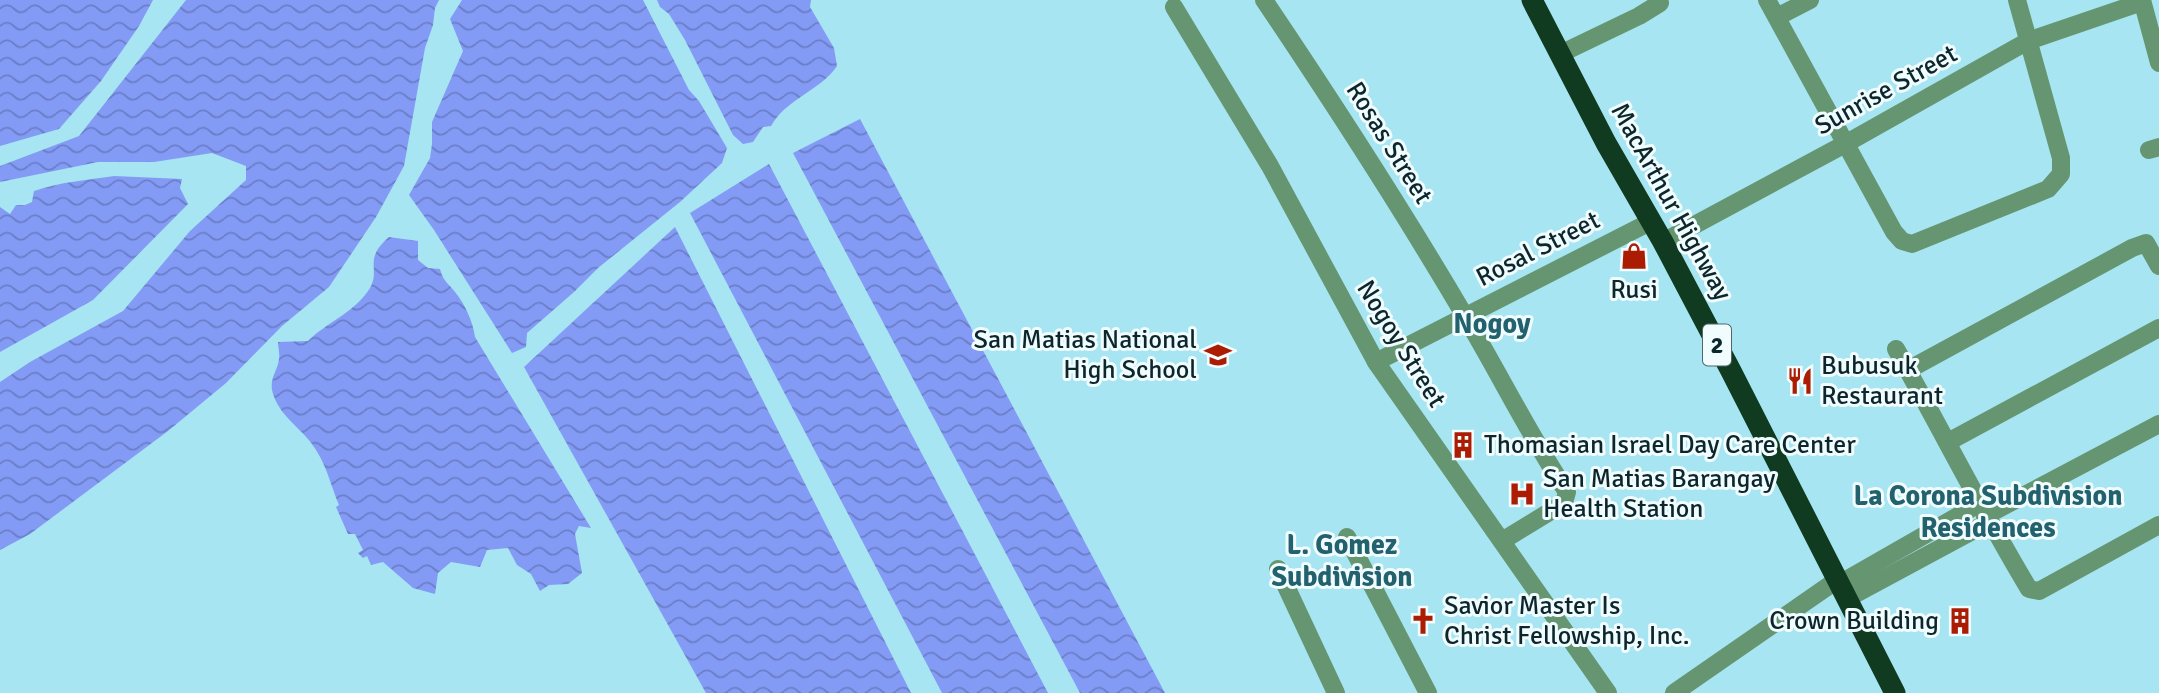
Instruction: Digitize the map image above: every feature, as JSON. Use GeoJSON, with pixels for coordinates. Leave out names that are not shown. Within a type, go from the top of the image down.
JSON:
{"type":"FeatureCollection","features":[{"type":"Feature","properties":{"kind":"highway","name":"MacArthur Highway"},"geometry":{"type":"LineString","coordinates":[[1532,0],[1600,133],[1663,242],[1895,693]]}},
{"type":"Feature","properties":{"kind":"street","name":"Rosas Street"},"geometry":{"type":"LineString","coordinates":[[1264,0],[1335,106],[1465,316],[1567,492],[1564,503],[1502,541]]}},
{"type":"Feature","properties":{"kind":"street"},"geometry":{"type":"LineString","coordinates":[[1767,0],[1895,232],[1902,242],[1912,244],[2048,189],[2061,174],[2061,158],[2017,0]]}},
{"type":"Feature","properties":{"kind":"street"},"geometry":{"type":"LineString","coordinates":[[1777,17],[1810,0]]}},
{"type":"Feature","properties":{"kind":"street"},"geometry":{"type":"LineString","coordinates":[[2142,1],[2159,63]]}},
{"type":"Feature","properties":{"kind":"street","name":"Sunrise Street"},"geometry":{"type":"LineString","coordinates":[[1663,242],[2028,41],[2142,1]]}},
{"type":"Feature","properties":{"kind":"street"},"geometry":{"type":"LineString","coordinates":[[1560,54],[1660,3]]}},
{"type":"Feature","properties":{"kind":"street","name":"Nogoy Street"},"geometry":{"type":"LineString","coordinates":[[1174,7],[1270,166],[1376,362],[1608,693]]}},
{"type":"Feature","properties":{"kind":"street","name":"Rosal Street"},"geometry":{"type":"LineString","coordinates":[[1376,362],[1650,222]]}},
{"type":"Feature","properties":{"kind":"street"},"geometry":{"type":"LineString","coordinates":[[1908,370],[2132,248],[2146,243],[2159,265]]}},
{"type":"Feature","properties":{"kind":"street"},"geometry":{"type":"LineString","coordinates":[[1948,442],[2159,328]]}},
{"type":"Feature","properties":{"kind":"street"},"geometry":{"type":"LineString","coordinates":[[1896,349],[1948,442],[1984,514],[2029,589],[2039,591],[2159,525]]}},
{"type":"Feature","properties":{"kind":"street"},"geometry":{"type":"LineString","coordinates":[[1674,693],[1841,588],[2159,424]]}},
{"type":"Feature","properties":{"kind":"street"},"geometry":{"type":"LineString","coordinates":[[1347,537],[1428,693]]}},
{"type":"Feature","properties":{"kind":"street"},"geometry":{"type":"LineString","coordinates":[[1278,569],[1336,693]]}},
{"type":"Feature","properties":{"kind":"water"},"geometry":{"type":"Polygon","coordinates":[[[0,0],[153,0],[139,26],[101,81],[59,129],[0,146],[0,0]]]}},
{"type":"Feature","properties":{"kind":"water"},"geometry":{"type":"Polygon","coordinates":[[[186,0],[439,0],[425,48],[404,166],[376,217],[329,287],[282,326],[226,383],[168,431],[30,534],[0,550],[0,382],[30,362],[123,311],[190,231],[246,180],[246,166],[212,153],[154,162],[98,162],[0,182],[0,166],[79,136],[186,0]]]}},
{"type":"Feature","properties":{"kind":"water"},"geometry":{"type":"Polygon","coordinates":[[[462,0],[643,0],[689,90],[699,101],[727,148],[722,163],[680,202],[598,268],[527,333],[526,347],[512,353],[409,195],[430,158],[432,122],[463,51],[450,19],[462,0]]]}},
{"type":"Feature","properties":{"kind":"water"},"geometry":{"type":"Polygon","coordinates":[[[657,0],[811,0],[810,7],[834,48],[837,66],[822,82],[785,109],[771,126],[763,127],[753,142],[743,144],[733,135],[685,40],[657,0]]]}},
{"type":"Feature","properties":{"kind":"water"},"geometry":{"type":"Polygon","coordinates":[[[860,119],[1165,693],[1080,693],[793,153],[860,119]]]}},
{"type":"Feature","properties":{"kind":"water"},"geometry":{"type":"Polygon","coordinates":[[[769,164],[1048,693],[942,693],[690,213],[769,164]]]}},
{"type":"Feature","properties":{"kind":"water"},"geometry":{"type":"Polygon","coordinates":[[[114,176],[182,179],[180,188],[188,204],[93,300],[0,352],[0,207],[10,214],[16,205],[32,202],[34,191],[64,183],[114,176]]]}},
{"type":"Feature","properties":{"kind":"water"},"geometry":{"type":"Polygon","coordinates":[[[675,227],[911,693],[706,693],[524,367],[675,227]]]}},
{"type":"Feature","properties":{"kind":"water"},"geometry":{"type":"Polygon","coordinates":[[[389,237],[418,241],[418,260],[428,268],[440,269],[465,308],[475,337],[591,528],[579,526],[575,534],[582,573],[568,584],[549,585],[540,591],[531,574],[517,565],[508,548],[487,550],[480,567],[451,562],[438,573],[435,594],[413,588],[383,562],[371,565],[367,556],[363,558],[358,553],[363,550],[355,534],[348,534],[336,507],[339,505],[320,456],[275,399],[272,385],[279,359],[278,342],[308,341],[355,306],[372,284],[376,253],[389,237]]]}},
{"type":"Feature","properties":{"kind":"place","name":"Rusi"},"geometry":{"type":"Point","coordinates":[1634,256]}},
{"type":"Feature","properties":{"kind":"place","name":"San Matias National High School"},"geometry":{"type":"Point","coordinates":[1218,355]}},
{"type":"Feature","properties":{"kind":"place","name":"Bubusuk Restaurant"},"geometry":{"type":"Point","coordinates":[1800,381]}},
{"type":"Feature","properties":{"kind":"place","name":"Thomasian Israel Day Care Center"},"geometry":{"type":"Point","coordinates":[1463,445]}},
{"type":"Feature","properties":{"kind":"place","name":"San Matias Barangay Health Station"},"geometry":{"type":"Point","coordinates":[1522,494]}},
{"type":"Feature","properties":{"kind":"place","name":"Savior Master Is Christ Fellowship, Inc."},"geometry":{"type":"Point","coordinates":[1423,621]}},
{"type":"Feature","properties":{"kind":"place","name":"Crown Building"},"geometry":{"type":"Point","coordinates":[1960,621]}},
{"type":"Feature","properties":{"kind":"district","name":"Nogoy"},"geometry":{"type":"Point","coordinates":[1492,324]}},
{"type":"Feature","properties":{"kind":"district","name":"La Corona Subdivision Residences"},"geometry":{"type":"Point","coordinates":[1988,512]}},
{"type":"Feature","properties":{"kind":"district","name":"L. Gomez Subdivision"},"geometry":{"type":"Point","coordinates":[1342,561]}}]}
